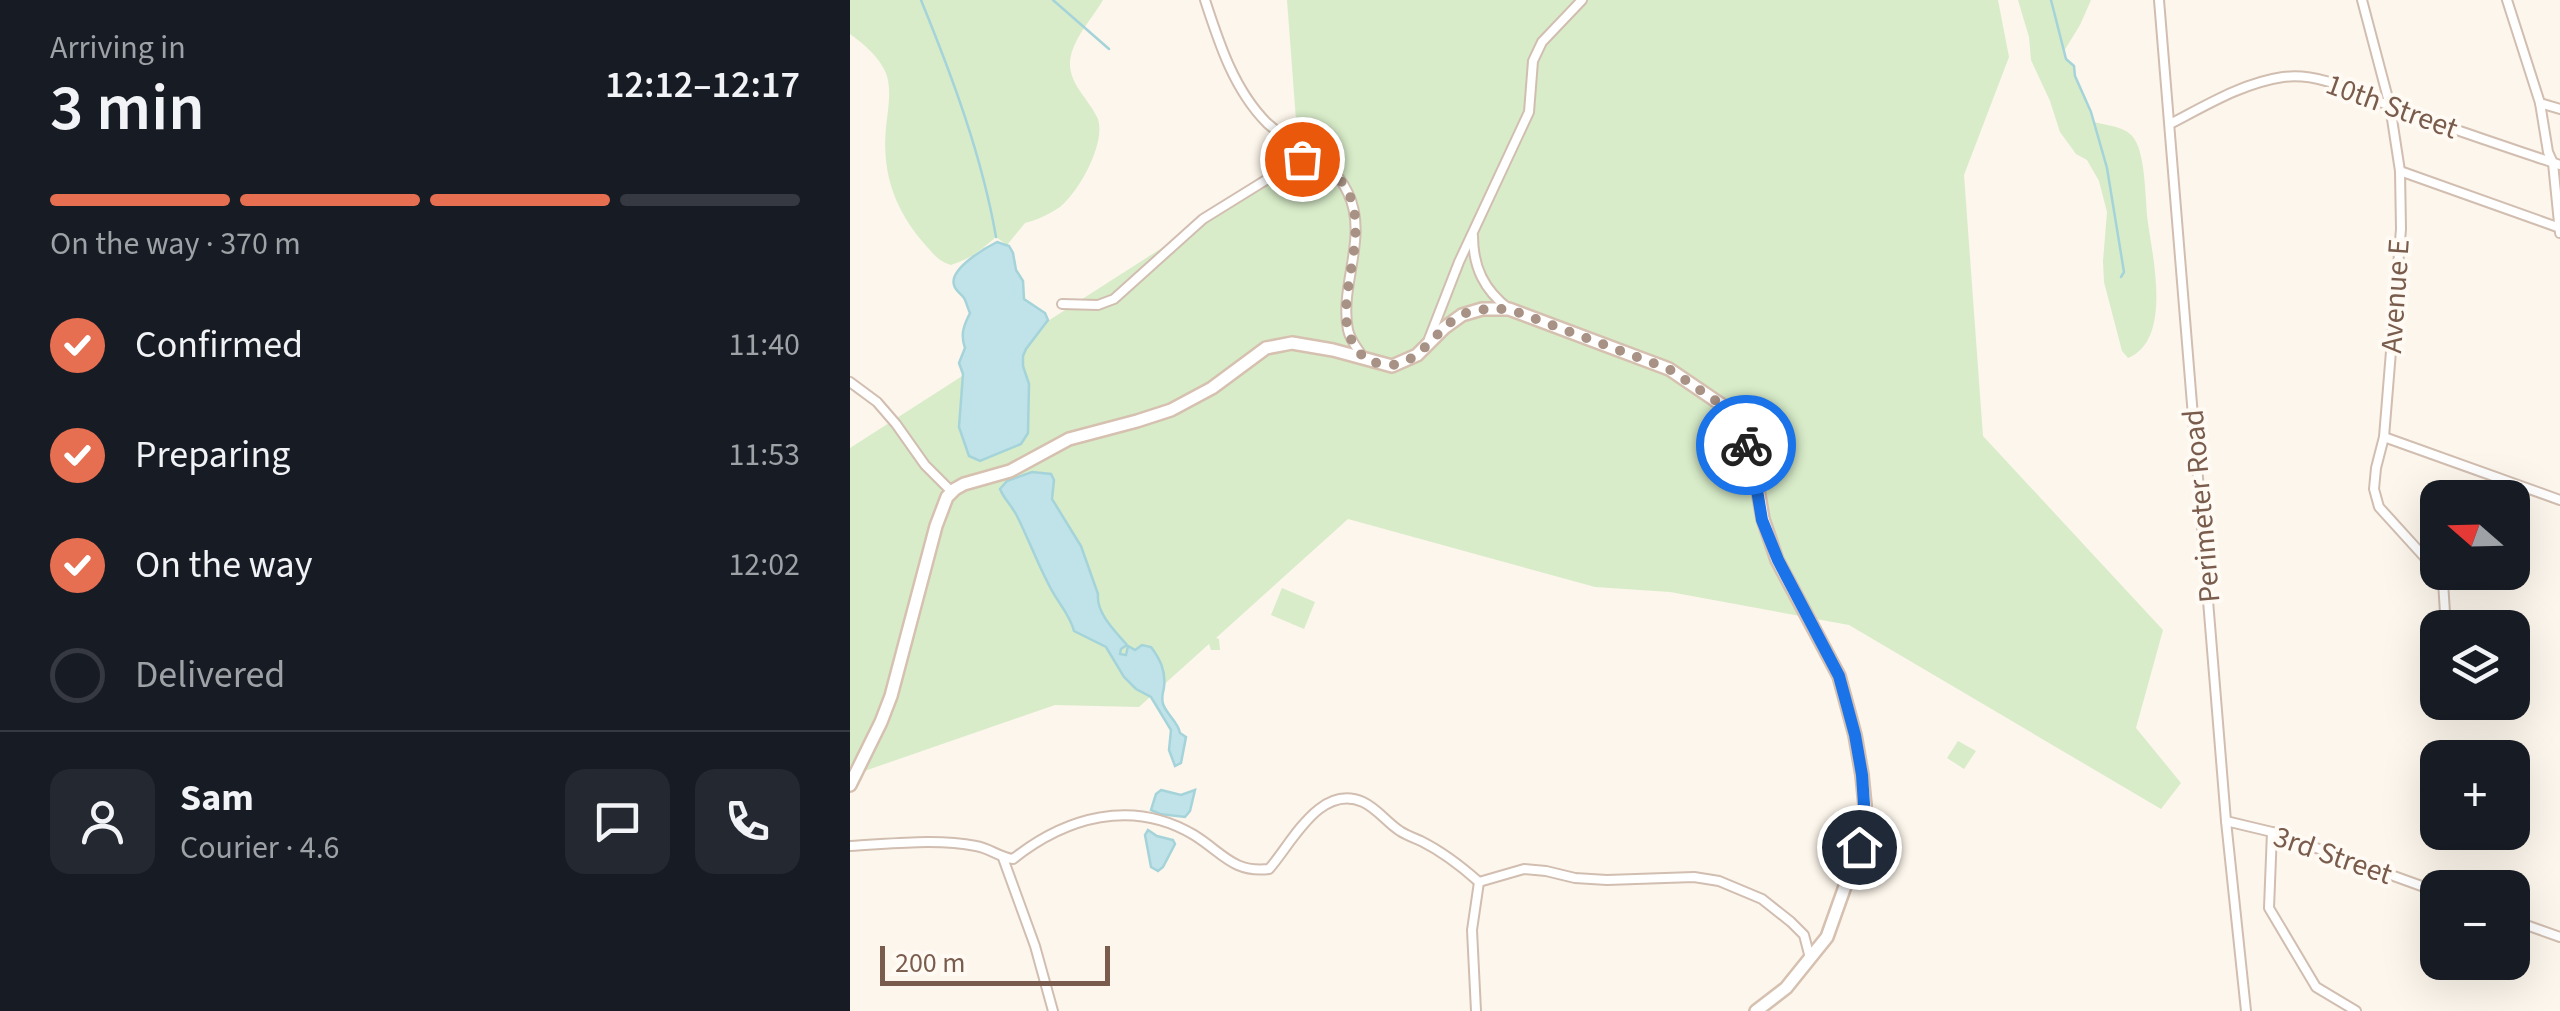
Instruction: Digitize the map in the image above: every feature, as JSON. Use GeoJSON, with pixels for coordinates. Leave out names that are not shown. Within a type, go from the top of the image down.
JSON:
{"type":"FeatureCollection","features":[{"type":"Feature","properties":{"kind":"street"},"geometry":{"type":"LineString","coordinates":[[1205,0],[1242,90],[1268,124],[1310,152],[1347,188],[1357,227],[1348,328],[1366,360]]}},
{"type":"Feature","properties":{"kind":"street"},"geometry":{"type":"LineString","coordinates":[[1428,344],[1473,231],[1529,112],[1533,61],[1542,42],[1582,0]]}},
{"type":"Feature","properties":{"kind":"street","name":"Perimeter Road"},"geometry":{"type":"LineString","coordinates":[[2160,0],[2226,821],[2246,1011]]}},
{"type":"Feature","properties":{"kind":"street","name":"Avenue E"},"geometry":{"type":"LineString","coordinates":[[2362,0],[2390,106],[2400,171],[2401,229],[2384,438],[2374,489],[2379,507],[2420,552]]}},
{"type":"Feature","properties":{"kind":"street"},"geometry":{"type":"LineString","coordinates":[[2400,171],[2560,229],[2557,164],[2548,152],[2540,103],[2507,0]]}},
{"type":"Feature","properties":{"kind":"street","name":"10th Street"},"geometry":{"type":"LineString","coordinates":[[2170,124],[2244,88],[2284,77],[2302,77],[2324,81],[2557,164]]}},
{"type":"Feature","properties":{"kind":"street"},"geometry":{"type":"LineString","coordinates":[[2540,103],[2560,109]]}},
{"type":"Feature","properties":{"kind":"street"},"geometry":{"type":"LineString","coordinates":[[1062,304],[1098,305],[1114,299],[1203,219],[1310,152]]}},
{"type":"Feature","properties":{"kind":"street"},"geometry":{"type":"LineString","coordinates":[[1473,231],[1478,271],[1484,285],[1509,309],[1669,369],[1722,405],[1744,439],[1762,520],[1778,560],[1839,676],[1862,775],[1864,804],[1859,847],[1827,937],[1786,988],[1756,1011]]}},
{"type":"Feature","properties":{"kind":"street"},"geometry":{"type":"LineString","coordinates":[[850,785],[891,696],[936,526],[952,492],[964,484],[1010,472],[1069,439],[1171,410],[1212,388],[1266,348],[1292,343],[1392,366],[1417,354],[1462,315],[1482,308],[1509,309]]}},
{"type":"Feature","properties":{"kind":"street"},"geometry":{"type":"LineString","coordinates":[[850,382],[877,402],[925,465],[952,492]]}},
{"type":"Feature","properties":{"kind":"street"},"geometry":{"type":"LineString","coordinates":[[2384,438],[2560,500]]}},
{"type":"Feature","properties":{"kind":"street"},"geometry":{"type":"LineString","coordinates":[[850,846],[950,843],[981,846],[1013,859],[1065,826],[1125,813],[1190,832],[1239,868],[1269,870],[1316,810],[1341,798],[1364,802],[1398,830],[1454,860],[1479,882]]}},
{"type":"Feature","properties":{"kind":"street","name":"3rd Street"},"geometry":{"type":"LineString","coordinates":[[2226,821],[2272,832],[2420,885]]}},
{"type":"Feature","properties":{"kind":"street"},"geometry":{"type":"LineString","coordinates":[[2272,832],[2269,908],[2316,987],[2356,1011]]}},
{"type":"Feature","properties":{"kind":"street"},"geometry":{"type":"LineString","coordinates":[[1003,858],[1030,930],[1052,1011]]}},
{"type":"Feature","properties":{"kind":"street"},"geometry":{"type":"LineString","coordinates":[[1479,882],[1524,869],[1607,880],[1694,877],[1718,881],[1762,899],[1790,922],[1804,935],[1810,959]]}},
{"type":"Feature","properties":{"kind":"street"},"geometry":{"type":"LineString","coordinates":[[1476,1011],[1472,930],[1479,882]]}},
{"type":"Feature","properties":{"kind":"street"},"geometry":{"type":"LineString","coordinates":[[2530,926],[2560,937]]}},
{"type":"Feature","properties":{"kind":"green space"},"geometry":{"type":"Polygon","coordinates":[[[850,0],[1103,0],[1078,37],[1070,62],[1073,77],[1097,117],[1099,139],[1090,165],[1067,200],[1052,212],[1025,223],[1007,245],[996,237],[975,254],[951,265],[935,255],[912,228],[892,187],[885,143],[888,79],[875,56],[850,34],[850,0]]]}},
{"type":"Feature","properties":{"kind":"green space"},"geometry":{"type":"Polygon","coordinates":[[[1287,0],[1998,0],[2009,57],[1964,175],[1983,436],[2163,630],[2136,728],[2181,783],[2161,809],[1849,625],[1670,592],[1595,587],[1348,519],[1216,638],[1220,650],[1211,650],[1209,644],[1139,707],[1055,705],[850,776],[850,448],[1299,160],[1287,0]]]}},
{"type":"Feature","properties":{"kind":"green space"},"geometry":{"type":"Polygon","coordinates":[[[2018,0],[2091,0],[2064,51],[2066,59],[2074,66],[2094,122],[2127,132],[2139,148],[2155,277],[2155,317],[2142,349],[2128,358],[2122,351],[2104,282],[2107,212],[2099,181],[2087,160],[2076,154],[2060,132],[2031,60],[2018,0]]]}},
{"type":"Feature","properties":{"kind":"green space"},"geometry":{"type":"Polygon","coordinates":[[[1282,588],[1315,602],[1304,629],[1271,615],[1282,588]]]}},
{"type":"Feature","properties":{"kind":"green space"},"geometry":{"type":"Polygon","coordinates":[[[1958,741],[1976,751],[1964,769],[1947,758],[1958,741]]]}},
{"type":"Feature","properties":{"kind":"water"},"geometry":{"type":"Polygon","coordinates":[[[997,242],[1009,246],[1013,253],[1023,281],[1024,299],[1045,313],[1048,320],[1023,356],[1029,384],[1028,433],[1021,444],[980,461],[969,456],[959,427],[963,374],[959,363],[965,348],[963,330],[970,313],[954,279],[969,260],[997,242]]]}},
{"type":"Feature","properties":{"kind":"water"},"geometry":{"type":"Polygon","coordinates":[[[1032,472],[1051,474],[1054,480],[1052,499],[1081,546],[1100,608],[1127,645],[1120,654],[1126,655],[1128,646],[1135,650],[1142,645],[1151,647],[1160,661],[1163,704],[1186,737],[1181,763],[1175,766],[1169,750],[1171,730],[1151,697],[1124,677],[1106,647],[1074,631],[1000,489],[1007,481],[1032,472]]]}},
{"type":"Feature","properties":{"kind":"water"},"geometry":{"type":"Polygon","coordinates":[[[1161,790],[1181,795],[1195,790],[1185,817],[1151,810],[1161,790]]]}},
{"type":"Feature","properties":{"kind":"water"},"geometry":{"type":"Polygon","coordinates":[[[1148,830],[1175,844],[1158,871],[1151,867],[1145,835],[1148,830]]]}},
{"type":"Feature","properties":{"kind":"waterway"},"geometry":{"type":"LineString","coordinates":[[921,0],[965,117],[996,237]]}},
{"type":"Feature","properties":{"kind":"waterway"},"geometry":{"type":"LineString","coordinates":[[1053,0],[1109,49]]}},
{"type":"Feature","properties":{"kind":"waterway"},"geometry":{"type":"LineString","coordinates":[[2051,0],[2066,59],[2074,66],[2107,168],[2124,272],[2121,277]]}},
{"type":"Feature","properties":{"kind":"way so far"},"geometry":{"type":"LineString","coordinates":[[1302,159],[1310,152],[1334,173],[1347,188],[1354,207],[1357,227],[1348,328],[1366,360],[1392,366],[1417,354],[1462,315],[1482,308],[1509,309],[1669,369],[1722,405],[1746,445]]}},
{"type":"Feature","properties":{"kind":"route"},"geometry":{"type":"LineString","coordinates":[[1746,445],[1762,520],[1778,560],[1839,676],[1862,775],[1864,804],[1859,847]]}}]}
